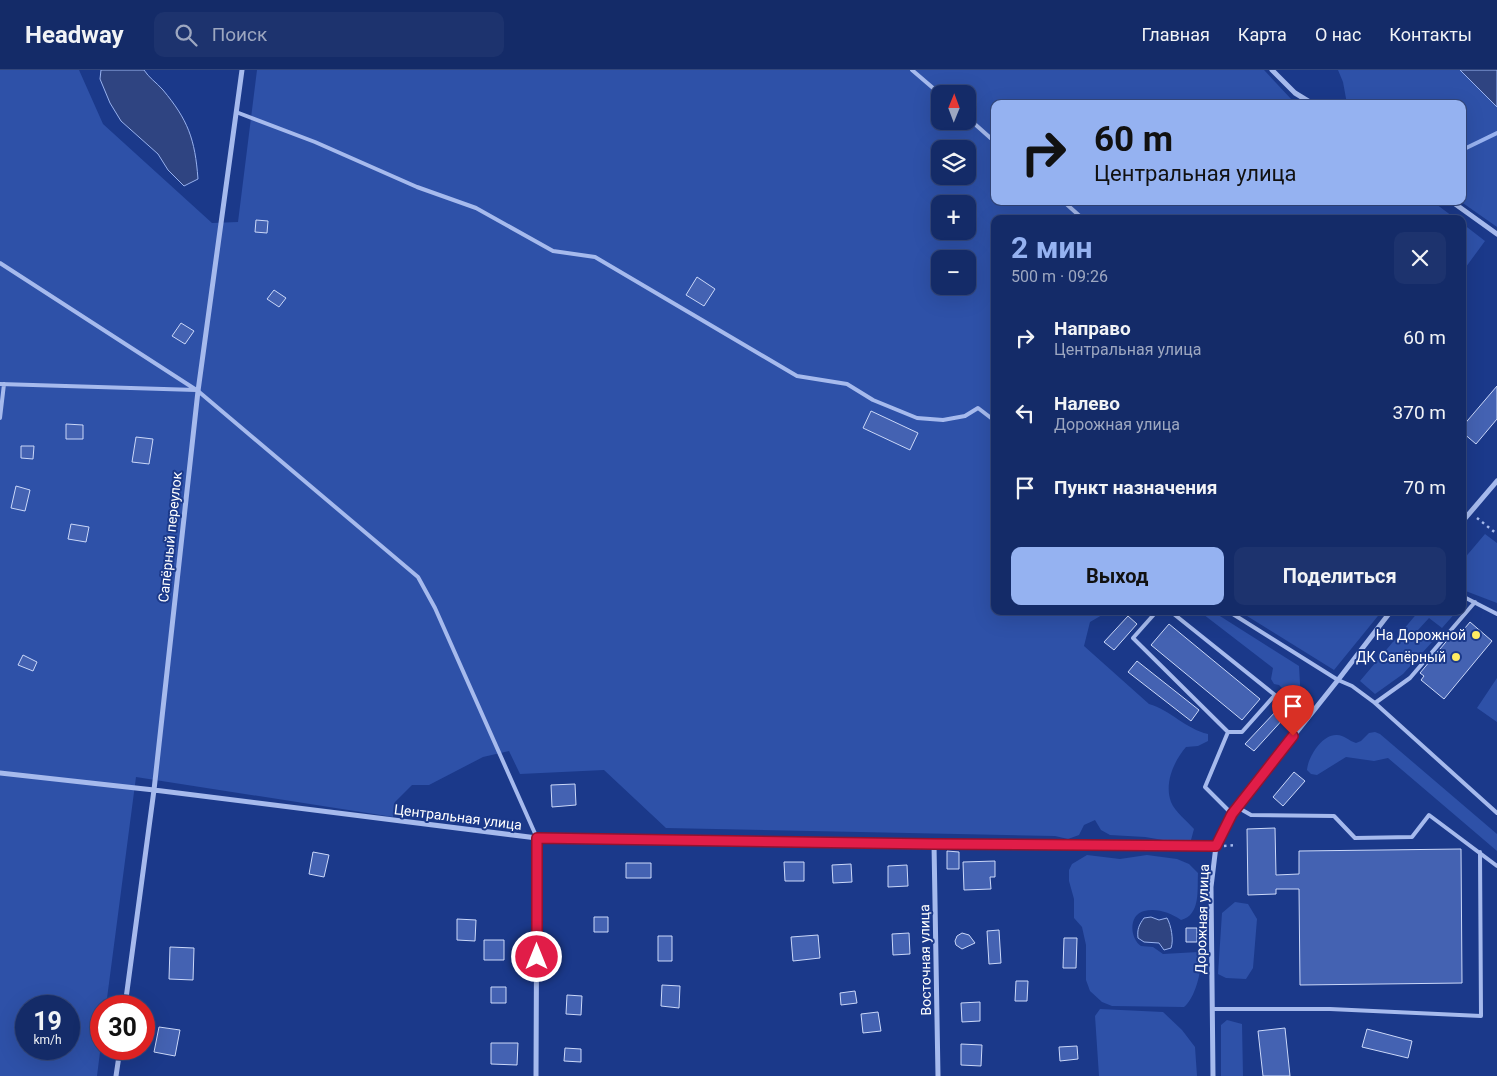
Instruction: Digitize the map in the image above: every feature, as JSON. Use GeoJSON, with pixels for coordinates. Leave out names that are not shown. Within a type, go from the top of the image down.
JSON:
{"type":"FeatureCollection","features":[{"type":"Feature","properties":{"kind":"street","name":"Сапёрный переулок"},"geometry":{"type":"LineString","coordinates":[[127,995],[154,790],[198,390],[242,70]]}},
{"type":"Feature","properties":{"kind":"street"},"geometry":{"type":"LineString","coordinates":[[1272,70],[1295,93],[1306,100]]}},
{"type":"Feature","properties":{"kind":"street"},"geometry":{"type":"LineString","coordinates":[[1457,205],[1497,234]]}},
{"type":"Feature","properties":{"kind":"street"},"geometry":{"type":"LineString","coordinates":[[1466,518],[1497,481]]}},
{"type":"Feature","properties":{"kind":"street","name":"Дорожная улица"},"geometry":{"type":"LineString","coordinates":[[1212,1076],[1211,887],[1216,846],[1232,814],[1387,615]]}},
{"type":"Feature","properties":{"kind":"street","name":"Центральная улица"},"geometry":{"type":"LineString","coordinates":[[0,774],[154,790],[537,838],[1216,846]]}},
{"type":"Feature","properties":{"kind":"street"},"geometry":{"type":"LineString","coordinates":[[536,1076],[537,838]]}},
{"type":"Feature","properties":{"kind":"street","name":"Восточная улица"},"geometry":{"type":"LineString","coordinates":[[934,844],[938,1076]]}},
{"type":"Feature","properties":{"kind":"street"},"geometry":{"type":"LineString","coordinates":[[116,1076],[118,1060]]}},
{"type":"Feature","properties":{"kind":"lane"},"geometry":{"type":"LineString","coordinates":[[912,70],[931,86]]}},
{"type":"Feature","properties":{"kind":"lane"},"geometry":{"type":"LineString","coordinates":[[236,112],[315,142],[417,187],[476,208],[553,251],[595,257],[796,376],[848,384],[873,400],[917,418],[943,420],[965,416],[978,408],[991,418]]}},
{"type":"Feature","properties":{"kind":"lane"},"geometry":{"type":"LineString","coordinates":[[976,125],[991,138]]}},
{"type":"Feature","properties":{"kind":"lane"},"geometry":{"type":"LineString","coordinates":[[1067,205],[1079,215]]}},
{"type":"Feature","properties":{"kind":"lane"},"geometry":{"type":"LineString","coordinates":[[0,263],[198,390],[418,577],[435,608],[537,838]]}},
{"type":"Feature","properties":{"kind":"lane"},"geometry":{"type":"LineString","coordinates":[[0,418],[2,384],[198,390]]}},
{"type":"Feature","properties":{"kind":"lane"},"geometry":{"type":"LineString","coordinates":[[1466,598],[1497,614]]}},
{"type":"Feature","properties":{"kind":"lane"},"geometry":{"type":"LineString","coordinates":[[1466,613],[1475,602]]}},
{"type":"Feature","properties":{"kind":"lane"},"geometry":{"type":"LineString","coordinates":[[1153,615],[1133,638],[1228,732],[1242,732],[1275,695],[1175,615]]}},
{"type":"Feature","properties":{"kind":"lane"},"geometry":{"type":"LineString","coordinates":[[1234,615],[1338,680],[1352,686],[1375,703],[1497,813]]}},
{"type":"Feature","properties":{"kind":"lane"},"geometry":{"type":"LineString","coordinates":[[1375,703],[1410,678],[1464,615]]}},
{"type":"Feature","properties":{"kind":"lane"},"geometry":{"type":"LineString","coordinates":[[1228,732],[1205,787],[1232,814]]}},
{"type":"Feature","properties":{"kind":"lane"},"geometry":{"type":"LineString","coordinates":[[1238,806],[1251,815],[1334,816],[1355,838],[1412,837],[1429,815],[1497,866]]}},
{"type":"Feature","properties":{"kind":"lane"},"geometry":{"type":"LineString","coordinates":[[1212,1009],[1330,1009],[1481,1016],[1480,852]]}},
{"type":"Feature","properties":{"kind":"path"},"geometry":{"type":"LineString","coordinates":[[1470,513],[1497,534]]}},
{"type":"Feature","properties":{"kind":"shaded area"},"geometry":{"type":"Polygon","coordinates":[[[0,70],[79,70],[103,124],[212,223],[238,222],[257,70],[1264,70],[1292,100],[991,100],[991,205],[1437,205],[1451,215],[991,215],[991,615],[1102,615],[1090,622],[1084,646],[1149,704],[1192,728],[1208,734],[1208,741],[1198,746],[1186,747],[1171,773],[1169,795],[1171,802],[1178,813],[1194,829],[1191,840],[1169,841],[1145,837],[1110,835],[1101,830],[1095,820],[1084,825],[1079,835],[1068,839],[1055,836],[666,828],[604,770],[520,774],[509,751],[483,757],[429,785],[412,785],[395,802],[393,817],[136,777],[107,995],[90,995],[90,1060],[99,1060],[97,1076],[0,1076],[0,70]]]}},
{"type":"Feature","properties":{"kind":"shaded area"},"geometry":{"type":"Polygon","coordinates":[[[101,70],[144,70],[163,90],[179,111],[189,131],[195,152],[198,179],[184,186],[168,170],[158,154],[121,121],[110,103],[100,79],[101,70]]]}},
{"type":"Feature","properties":{"kind":"shaded area"},"geometry":{"type":"Polygon","coordinates":[[[1338,70],[1460,70],[1497,107],[1497,227],[1466,205],[1466,100],[1346,100],[1343,82],[1338,70]]]}},
{"type":"Feature","properties":{"kind":"shaded area"},"geometry":{"type":"Polygon","coordinates":[[[1460,70],[1497,70],[1497,107],[1460,70]]]}},
{"type":"Feature","properties":{"kind":"shaded area"},"geometry":{"type":"Polygon","coordinates":[[[1466,226],[1485,241],[1466,267],[1466,226]]]}},
{"type":"Feature","properties":{"kind":"shaded area"},"geometry":{"type":"Polygon","coordinates":[[[1485,534],[1497,543],[1497,603],[1466,591],[1466,556],[1485,534]]]}},
{"type":"Feature","properties":{"kind":"shaded area"},"geometry":{"type":"Polygon","coordinates":[[[1204,615],[1218,615],[1299,666],[1301,701],[1296,704],[1288,701],[1283,689],[1279,685],[1274,684],[1271,679],[1273,668],[1204,615]]]}},
{"type":"Feature","properties":{"kind":"shaded area"},"geometry":{"type":"Polygon","coordinates":[[[1245,615],[1379,615],[1334,670],[1245,615]]]}},
{"type":"Feature","properties":{"kind":"shaded area"},"geometry":{"type":"Polygon","coordinates":[[[1416,615],[1453,615],[1442,628],[1429,618],[1418,630],[1433,641],[1403,674],[1375,694],[1360,681],[1416,615]]]}},
{"type":"Feature","properties":{"kind":"shaded area"},"geometry":{"type":"Polygon","coordinates":[[[1497,678],[1497,722],[1477,708],[1497,678]]]}},
{"type":"Feature","properties":{"kind":"shaded area"},"geometry":{"type":"Polygon","coordinates":[[[1375,732],[1380,734],[1497,834],[1497,851],[1388,758],[1374,761],[1346,757],[1317,775],[1311,774],[1307,770],[1313,753],[1326,738],[1340,735],[1356,743],[1369,733],[1375,732]]]}},
{"type":"Feature","properties":{"kind":"shaded area"},"geometry":{"type":"Polygon","coordinates":[[[1087,855],[1120,859],[1147,855],[1177,859],[1189,864],[1198,873],[1197,901],[1192,913],[1181,920],[1164,912],[1144,911],[1135,917],[1132,927],[1137,943],[1141,946],[1153,947],[1163,954],[1198,952],[1200,973],[1198,981],[1192,997],[1184,1007],[1112,1006],[1102,1002],[1090,991],[1086,980],[1086,945],[1082,927],[1074,918],[1074,899],[1069,881],[1069,870],[1072,864],[1087,855]]]}},
{"type":"Feature","properties":{"kind":"shaded area"},"geometry":{"type":"Polygon","coordinates":[[[1235,902],[1248,904],[1257,919],[1253,968],[1246,979],[1226,978],[1218,974],[1222,913],[1235,902]]]}},
{"type":"Feature","properties":{"kind":"shaded area"},"geometry":{"type":"Polygon","coordinates":[[[1151,917],[1159,920],[1167,918],[1172,933],[1171,948],[1164,950],[1159,943],[1144,942],[1138,938],[1138,930],[1144,918],[1151,917]]]}},
{"type":"Feature","properties":{"kind":"shaded area"},"geometry":{"type":"Polygon","coordinates":[[[1100,1009],[1163,1012],[1182,1030],[1195,1047],[1197,1076],[1099,1076],[1095,1016],[1100,1009]]]}},
{"type":"Feature","properties":{"kind":"shaded area"},"geometry":{"type":"Polygon","coordinates":[[[1227,1020],[1242,1024],[1243,1076],[1221,1076],[1221,1025],[1227,1020]]]}},
{"type":"Feature","properties":{"kind":"building"},"geometry":{"type":"Polygon","coordinates":[[[256,220],[268,221],[267,233],[255,232],[256,220]]]}},
{"type":"Feature","properties":{"kind":"building"},"geometry":{"type":"Polygon","coordinates":[[[697,277],[715,289],[704,306],[686,295],[697,277]]]}},
{"type":"Feature","properties":{"kind":"building"},"geometry":{"type":"Polygon","coordinates":[[[274,290],[286,298],[279,307],[267,299],[274,290]]]}},
{"type":"Feature","properties":{"kind":"building"},"geometry":{"type":"Polygon","coordinates":[[[181,323],[194,331],[185,344],[172,336],[181,323]]]}},
{"type":"Feature","properties":{"kind":"building"},"geometry":{"type":"Polygon","coordinates":[[[1497,386],[1497,419],[1476,444],[1466,435],[1466,422],[1497,386]]]}},
{"type":"Feature","properties":{"kind":"building"},"geometry":{"type":"Polygon","coordinates":[[[871,411],[918,433],[910,450],[863,428],[871,411]]]}},
{"type":"Feature","properties":{"kind":"building"},"geometry":{"type":"Polygon","coordinates":[[[66,424],[83,425],[83,439],[66,439],[66,424]]]}},
{"type":"Feature","properties":{"kind":"building"},"geometry":{"type":"Polygon","coordinates":[[[136,437],[153,439],[149,464],[132,462],[136,437]]]}},
{"type":"Feature","properties":{"kind":"building"},"geometry":{"type":"Polygon","coordinates":[[[21,446],[34,446],[33,459],[21,458],[21,446]]]}},
{"type":"Feature","properties":{"kind":"building"},"geometry":{"type":"Polygon","coordinates":[[[16,486],[30,490],[25,511],[11,508],[16,486]]]}},
{"type":"Feature","properties":{"kind":"building"},"geometry":{"type":"Polygon","coordinates":[[[71,524],[89,527],[86,542],[68,539],[71,524]]]}},
{"type":"Feature","properties":{"kind":"building"},"geometry":{"type":"Polygon","coordinates":[[[1128,616],[1137,624],[1114,650],[1104,642],[1128,616]]]}},
{"type":"Feature","properties":{"kind":"building","name":"ДК Сапёрный"},"geometry":{"type":"Polygon","coordinates":[[[1470,622],[1492,641],[1444,699],[1421,680],[1424,676],[1420,673],[1450,637],[1455,640],[1470,622]]]}},
{"type":"Feature","properties":{"kind":"building"},"geometry":{"type":"Polygon","coordinates":[[[1169,624],[1260,699],[1242,720],[1151,645],[1169,624]]]}},
{"type":"Feature","properties":{"kind":"building"},"geometry":{"type":"Polygon","coordinates":[[[23,655],[37,662],[33,671],[18,665],[23,655]]]}},
{"type":"Feature","properties":{"kind":"building"},"geometry":{"type":"Polygon","coordinates":[[[1137,661],[1199,710],[1191,721],[1128,672],[1137,661]]]}},
{"type":"Feature","properties":{"kind":"building"},"geometry":{"type":"Polygon","coordinates":[[[1277,710],[1285,717],[1254,751],[1245,744],[1277,710]]]}},
{"type":"Feature","properties":{"kind":"building"},"geometry":{"type":"Polygon","coordinates":[[[1294,772],[1305,781],[1283,806],[1273,797],[1294,772]]]}},
{"type":"Feature","properties":{"kind":"building"},"geometry":{"type":"Polygon","coordinates":[[[575,784],[576,805],[552,807],[551,785],[575,784]]]}},
{"type":"Feature","properties":{"kind":"building"},"geometry":{"type":"Polygon","coordinates":[[[1275,828],[1276,875],[1299,874],[1299,851],[1461,849],[1462,983],[1300,985],[1299,889],[1276,889],[1276,894],[1248,895],[1247,829],[1275,828]]]}},
{"type":"Feature","properties":{"kind":"building"},"geometry":{"type":"Polygon","coordinates":[[[947,851],[959,852],[959,869],[947,869],[947,851]]]}},
{"type":"Feature","properties":{"kind":"building"},"geometry":{"type":"Polygon","coordinates":[[[313,852],[329,855],[324,877],[309,874],[313,852]]]}},
{"type":"Feature","properties":{"kind":"building"},"geometry":{"type":"Polygon","coordinates":[[[995,861],[995,877],[990,877],[991,889],[964,890],[963,862],[995,861]]]}},
{"type":"Feature","properties":{"kind":"building"},"geometry":{"type":"Polygon","coordinates":[[[784,862],[804,862],[804,881],[785,881],[784,862]]]}},
{"type":"Feature","properties":{"kind":"building"},"geometry":{"type":"Polygon","coordinates":[[[626,863],[651,863],[651,878],[626,878],[626,863]]]}},
{"type":"Feature","properties":{"kind":"building"},"geometry":{"type":"Polygon","coordinates":[[[851,864],[852,882],[833,883],[832,865],[851,864]]]}},
{"type":"Feature","properties":{"kind":"building"},"geometry":{"type":"Polygon","coordinates":[[[907,865],[908,886],[888,887],[888,866],[907,865]]]}},
{"type":"Feature","properties":{"kind":"building"},"geometry":{"type":"Polygon","coordinates":[[[594,917],[608,917],[608,932],[594,932],[594,917]]]}},
{"type":"Feature","properties":{"kind":"building"},"geometry":{"type":"Polygon","coordinates":[[[457,919],[476,920],[475,941],[457,940],[457,919]]]}},
{"type":"Feature","properties":{"kind":"building"},"geometry":{"type":"Polygon","coordinates":[[[1186,928],[1197,928],[1197,942],[1186,942],[1186,928]]]}},
{"type":"Feature","properties":{"kind":"building"},"geometry":{"type":"Polygon","coordinates":[[[999,930],[1001,963],[989,964],[987,931],[999,930]]]}},
{"type":"Feature","properties":{"kind":"building"},"geometry":{"type":"Polygon","coordinates":[[[909,933],[910,954],[893,955],[892,934],[909,933]]]}},
{"type":"Feature","properties":{"kind":"building"},"geometry":{"type":"Polygon","coordinates":[[[962,933],[969,935],[975,943],[962,949],[956,945],[957,936],[962,933]]]}},
{"type":"Feature","properties":{"kind":"building"},"geometry":{"type":"Polygon","coordinates":[[[818,935],[820,958],[793,961],[791,937],[818,935]]]}},
{"type":"Feature","properties":{"kind":"building"},"geometry":{"type":"Polygon","coordinates":[[[658,936],[672,936],[672,961],[658,961],[658,936]]]}},
{"type":"Feature","properties":{"kind":"building"},"geometry":{"type":"Polygon","coordinates":[[[1064,938],[1077,938],[1076,968],[1063,968],[1064,938]]]}},
{"type":"Feature","properties":{"kind":"building"},"geometry":{"type":"Polygon","coordinates":[[[484,940],[504,940],[504,960],[484,960],[484,940]]]}},
{"type":"Feature","properties":{"kind":"building"},"geometry":{"type":"Polygon","coordinates":[[[170,947],[194,948],[193,980],[169,979],[170,947]]]}},
{"type":"Feature","properties":{"kind":"building"},"geometry":{"type":"Polygon","coordinates":[[[1016,981],[1028,981],[1027,1001],[1015,1001],[1016,981]]]}},
{"type":"Feature","properties":{"kind":"building"},"geometry":{"type":"Polygon","coordinates":[[[662,985],[680,986],[679,1008],[661,1006],[662,985]]]}},
{"type":"Feature","properties":{"kind":"building"},"geometry":{"type":"Polygon","coordinates":[[[491,987],[506,987],[506,1003],[491,1003],[491,987]]]}},
{"type":"Feature","properties":{"kind":"building"},"geometry":{"type":"Polygon","coordinates":[[[855,991],[857,1003],[841,1005],[840,993],[855,991]]]}},
{"type":"Feature","properties":{"kind":"building"},"geometry":{"type":"Polygon","coordinates":[[[567,995],[582,996],[581,1015],[566,1014],[567,995]]]}},
{"type":"Feature","properties":{"kind":"building"},"geometry":{"type":"Polygon","coordinates":[[[980,1002],[980,1021],[962,1022],[961,1003],[980,1002]]]}},
{"type":"Feature","properties":{"kind":"building"},"geometry":{"type":"Polygon","coordinates":[[[878,1012],[881,1031],[863,1033],[861,1014],[878,1012]]]}},
{"type":"Feature","properties":{"kind":"building"},"geometry":{"type":"Polygon","coordinates":[[[159,1027],[180,1030],[175,1056],[155,1052],[159,1027]]]}},
{"type":"Feature","properties":{"kind":"building"},"geometry":{"type":"Polygon","coordinates":[[[1285,1028],[1290,1076],[1263,1076],[1258,1031],[1285,1028]]]}},
{"type":"Feature","properties":{"kind":"building"},"geometry":{"type":"Polygon","coordinates":[[[1367,1029],[1412,1041],[1408,1058],[1362,1047],[1367,1029]]]}},
{"type":"Feature","properties":{"kind":"building"},"geometry":{"type":"Polygon","coordinates":[[[491,1043],[518,1043],[517,1065],[491,1064],[491,1043]]]}},
{"type":"Feature","properties":{"kind":"building"},"geometry":{"type":"Polygon","coordinates":[[[961,1044],[982,1045],[981,1066],[961,1065],[961,1044]]]}},
{"type":"Feature","properties":{"kind":"building"},"geometry":{"type":"Polygon","coordinates":[[[1077,1046],[1078,1059],[1060,1061],[1059,1047],[1077,1046]]]}},
{"type":"Feature","properties":{"kind":"building"},"geometry":{"type":"Polygon","coordinates":[[[565,1048],[581,1049],[581,1062],[564,1061],[565,1048]]]}},
{"type":"Feature","properties":{"kind":"waterway"},"geometry":{"type":"LineString","coordinates":[[1466,148],[1497,133]]}},
{"type":"Feature","properties":{"kind":"place","name":"На Дорожной"},"geometry":{"type":"Point","coordinates":[1476,635]}},
{"type":"Feature","properties":{"kind":"place","name":"ДК Сапёрный"},"geometry":{"type":"Point","coordinates":[1456,657]}},
{"type":"Feature","properties":{"kind":"route"},"geometry":{"type":"LineString","coordinates":[[537,957],[537,838],[1216,846],[1232,814],[1293,736]]}}]}
